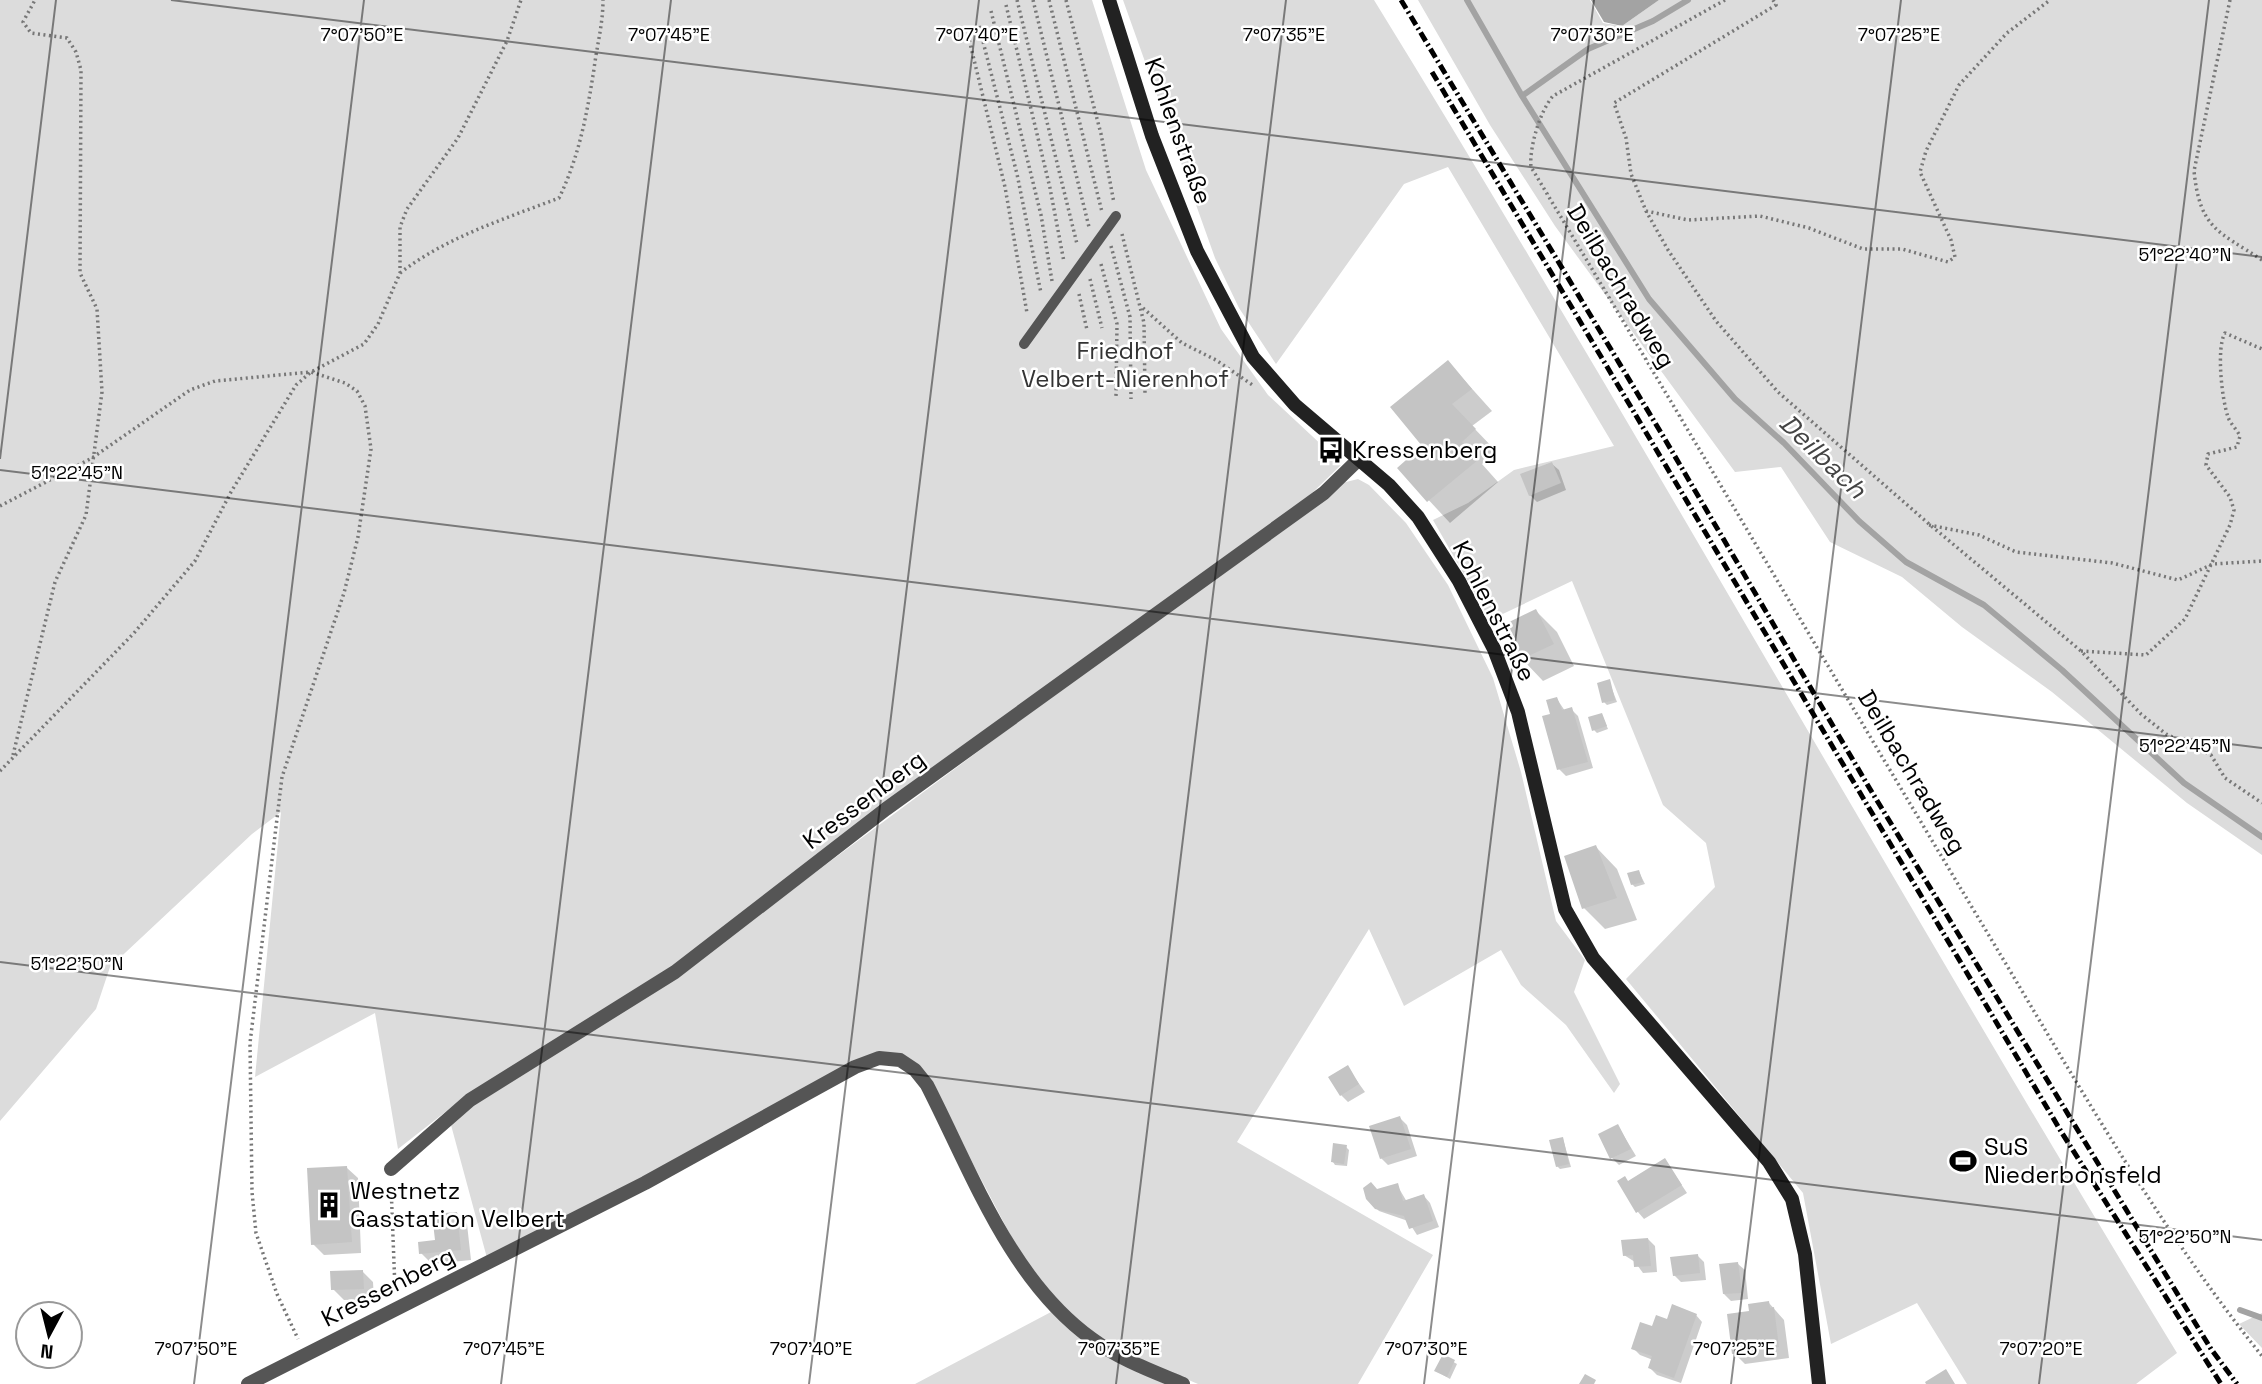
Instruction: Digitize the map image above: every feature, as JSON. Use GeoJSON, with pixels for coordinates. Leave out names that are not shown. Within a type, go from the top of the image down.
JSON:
{"type":"FeatureCollection","features":[{"type":"Feature","properties":{"kind":"main road","name":"Kohlenstraße"},"geometry":{"type":"LineString","coordinates":[[1110,0],[1152,136],[1197,251],[1253,356],[1295,405],[1359,459],[1418,517],[1459,581],[1494,649],[1518,712],[1565,909],[1593,958],[1769,1162],[1792,1199],[1805,1254],[1819,1384]]}},
{"type":"Feature","properties":{"kind":"street","name":"Kressenberg"},"geometry":{"type":"LineString","coordinates":[[391,1169],[470,1100],[675,972],[886,809],[1324,493],[1359,459]]}},
{"type":"Feature","properties":{"kind":"street","name":"Kressenberg"},"geometry":{"type":"LineString","coordinates":[[247,1384],[645,1183],[826,1081],[879,1058],[900,1060],[915,1070],[928,1085],[1013,1251],[1046,1299],[1103,1346],[1123,1358],[1183,1384]]}},
{"type":"Feature","properties":{"kind":"lane"},"geometry":{"type":"LineString","coordinates":[[1027,340],[1116,216]]}},
{"type":"Feature","properties":{"kind":"path"},"geometry":{"type":"LineString","coordinates":[[12,758],[55,582],[86,515],[102,392],[97,309],[79,273],[81,70],[76,52],[67,37],[31,33],[23,22],[35,0]]}},
{"type":"Feature","properties":{"kind":"path"},"geometry":{"type":"LineString","coordinates":[[0,506],[92,458],[190,390],[243,377],[286,376],[311,372],[364,344],[378,324],[400,273],[400,227],[407,209],[458,138],[507,41],[520,0]]}},
{"type":"Feature","properties":{"kind":"path"},"geometry":{"type":"LineString","coordinates":[[400,273],[418,260],[481,227],[559,198],[577,152],[591,99],[602,32],[604,0]]}},
{"type":"Feature","properties":{"kind":"path"},"geometry":{"type":"LineString","coordinates":[[1017,0],[1082,263],[1087,267],[1102,328]]}},
{"type":"Feature","properties":{"kind":"path"},"geometry":{"type":"LineString","coordinates":[[1033,0],[1116,324],[1116,396]]}},
{"type":"Feature","properties":{"kind":"path"},"geometry":{"type":"LineString","coordinates":[[1049,0],[1130,317],[1131,399]]}},
{"type":"Feature","properties":{"kind":"path"},"geometry":{"type":"LineString","coordinates":[[1066,0],[1101,134],[1116,216],[1142,307],[1146,357],[1145,394]]}},
{"type":"Feature","properties":{"kind":"path","name":"Deilbachradweg"},"geometry":{"type":"LineString","coordinates":[[1725,0],[1553,96],[1545,108],[1530,160],[1531,167],[1784,595],[2126,1161],[2216,1299],[2262,1356]]}},
{"type":"Feature","properties":{"kind":"path"},"geometry":{"type":"LineString","coordinates":[[1773,0],[1776,5],[1614,103],[1626,138],[1631,174],[1646,211],[1668,250],[1716,321],[1779,392],[1929,524],[2081,651],[2141,714],[2166,734],[2211,755],[2225,778],[2262,803]]}},
{"type":"Feature","properties":{"kind":"path"},"geometry":{"type":"LineString","coordinates":[[1646,211],[1688,219],[1760,216],[1809,228],[1863,248],[1902,249],[1948,262],[1955,257],[1951,240],[1920,172],[1926,151],[1959,85],[2007,33],[2050,0]]}},
{"type":"Feature","properties":{"kind":"path"},"geometry":{"type":"LineString","coordinates":[[2230,0],[2194,171],[2197,200],[2212,229],[2262,260]]}},
{"type":"Feature","properties":{"kind":"path"},"geometry":{"type":"LineString","coordinates":[[1006,5],[1050,188],[1065,267],[1071,279],[1076,280],[1087,330]]}},
{"type":"Feature","properties":{"kind":"path"},"geometry":{"type":"LineString","coordinates":[[991,11],[1041,215],[1056,300]]}},
{"type":"Feature","properties":{"kind":"path"},"geometry":{"type":"LineString","coordinates":[[979,26],[1017,174],[1045,315]]}},
{"type":"Feature","properties":{"kind":"path"},"geometry":{"type":"LineString","coordinates":[[968,35],[1016,239],[1027,340]]}},
{"type":"Feature","properties":{"kind":"path"},"geometry":{"type":"LineString","coordinates":[[1142,307],[1182,343],[1216,360],[1258,388]]}},
{"type":"Feature","properties":{"kind":"path"},"geometry":{"type":"LineString","coordinates":[[2081,651],[2147,655],[2185,619],[2213,564],[2234,510],[2230,497],[2206,465],[2208,454],[2237,446],[2240,436],[2228,419],[2219,352],[2221,340],[2225,333],[2262,349]]}},
{"type":"Feature","properties":{"kind":"path"},"geometry":{"type":"LineString","coordinates":[[0,771],[134,633],[195,561],[231,492],[285,402],[311,372]]}},
{"type":"Feature","properties":{"kind":"path"},"geometry":{"type":"LineString","coordinates":[[305,1354],[277,1294],[256,1233],[252,1192],[250,1042],[282,776],[344,593],[358,537],[371,449],[365,406],[357,391],[345,383],[311,372]]}},
{"type":"Feature","properties":{"kind":"path"},"geometry":{"type":"LineString","coordinates":[[1929,524],[1979,535],[2027,555],[2112,562],[2178,580],[2213,564],[2262,561]]}},
{"type":"Feature","properties":{"kind":"path"},"geometry":{"type":"LineString","coordinates":[[391,1169],[395,1308]]}},
{"type":"Feature","properties":{"kind":"green space","name":"Friedhof Velbert-Nierenhof"},"geometry":{"type":"Polygon","coordinates":[[[0,0],[1092,0],[1146,170],[1221,329],[1268,395],[1342,464],[1308,497],[670,969],[467,1095],[398,1149],[375,1013],[255,1077],[281,812],[252,834],[110,967],[96,1009],[0,1121],[0,0]]]}},
{"type":"Feature","properties":{"kind":"green space"},"geometry":{"type":"Polygon","coordinates":[[[1123,0],[1374,0],[1577,337],[1975,1016],[2177,1353],[2136,1384],[1967,1384],[1917,1303],[1831,1344],[1803,1193],[1626,979],[1715,887],[1706,843],[1663,805],[1572,581],[1490,620],[1433,520],[1468,503],[1514,470],[1614,446],[1448,167],[1404,184],[1276,364],[1239,308],[1215,258],[1123,0]]]}},
{"type":"Feature","properties":{"kind":"green space"},"geometry":{"type":"Polygon","coordinates":[[[1418,0],[1590,0],[1603,23],[1622,26],[1659,0],[2262,0],[2262,855],[2187,803],[2052,692],[1962,627],[1902,577],[1830,542],[1781,467],[1735,472],[1555,226],[1490,125],[1418,0]]]}},
{"type":"Feature","properties":{"kind":"green space"},"geometry":{"type":"Polygon","coordinates":[[[1358,479],[1369,485],[1406,523],[1448,585],[1493,678],[1521,772],[1556,921],[1585,960],[1574,992],[1620,1084],[1614,1093],[1566,1025],[1521,985],[1501,950],[1404,1006],[1369,929],[1237,1142],[1433,1255],[1358,1384],[1198,1384],[1121,1351],[1082,1327],[1034,1280],[930,1082],[878,1055],[642,1180],[487,1258],[451,1125],[471,1103],[676,976],[1338,484],[1358,479]]]}},
{"type":"Feature","properties":{"kind":"green space"},"geometry":{"type":"Polygon","coordinates":[[[1051,1312],[1110,1357],[1169,1384],[915,1384],[1051,1312]]]}},
{"type":"Feature","properties":{"kind":"green space"},"geometry":{"type":"Polygon","coordinates":[[[2262,1313],[2262,1348],[2239,1324],[2262,1313]]]}},
{"type":"Feature","properties":{"kind":"shaded area"},"geometry":{"type":"Polygon","coordinates":[[[1591,0],[1659,0],[1622,26],[1604,22],[1591,0]]]}},
{"type":"Feature","properties":{"kind":"building"},"geometry":{"type":"Polygon","coordinates":[[[1448,360],[1472,389],[1452,404],[1476,429],[1462,442],[1478,460],[1427,502],[1397,468],[1422,446],[1390,407],[1448,360]]]}},
{"type":"Feature","properties":{"kind":"building"},"geometry":{"type":"Polygon","coordinates":[[[1552,462],[1561,483],[1529,496],[1520,474],[1552,462]]]}},
{"type":"Feature","properties":{"kind":"building"},"geometry":{"type":"Polygon","coordinates":[[[1536,609],[1554,644],[1520,660],[1503,625],[1536,609]]]}},
{"type":"Feature","properties":{"kind":"building"},"geometry":{"type":"Polygon","coordinates":[[[1610,679],[1615,700],[1602,703],[1597,683],[1610,679]]]}},
{"type":"Feature","properties":{"kind":"building"},"geometry":{"type":"Polygon","coordinates":[[[1557,697],[1562,710],[1572,707],[1588,762],[1557,770],[1542,716],[1550,714],[1546,700],[1557,697]]]}},
{"type":"Feature","properties":{"kind":"building"},"geometry":{"type":"Polygon","coordinates":[[[1602,713],[1607,726],[1592,731],[1588,717],[1602,713]]]}},
{"type":"Feature","properties":{"kind":"building"},"geometry":{"type":"Polygon","coordinates":[[[1596,845],[1617,898],[1582,909],[1564,856],[1596,845]]]}},
{"type":"Feature","properties":{"kind":"building"},"geometry":{"type":"Polygon","coordinates":[[[1639,870],[1643,882],[1631,885],[1627,873],[1639,870]]]}},
{"type":"Feature","properties":{"kind":"building"},"geometry":{"type":"Polygon","coordinates":[[[1348,1065],[1359,1084],[1340,1096],[1328,1077],[1348,1065]]]}},
{"type":"Feature","properties":{"kind":"building"},"geometry":{"type":"Polygon","coordinates":[[[1400,1116],[1411,1149],[1380,1159],[1369,1126],[1400,1116]]]}},
{"type":"Feature","properties":{"kind":"building"},"geometry":{"type":"Polygon","coordinates":[[[1618,1124],[1631,1149],[1610,1159],[1598,1134],[1618,1124]]]}},
{"type":"Feature","properties":{"kind":"building"},"geometry":{"type":"Polygon","coordinates":[[[1563,1137],[1569,1164],[1556,1167],[1549,1140],[1563,1137]]]}},
{"type":"Feature","properties":{"kind":"building"},"geometry":{"type":"Polygon","coordinates":[[[1333,1143],[1347,1145],[1344,1164],[1331,1162],[1333,1143]]]}},
{"type":"Feature","properties":{"kind":"building"},"geometry":{"type":"Polygon","coordinates":[[[1665,1158],[1682,1185],[1636,1213],[1617,1181],[1625,1176],[1628,1181],[1665,1158]]]}},
{"type":"Feature","properties":{"kind":"building","name":"Westnetz Gasstation Velbert"},"geometry":{"type":"Polygon","coordinates":[[[347,1166],[352,1242],[311,1245],[307,1168],[347,1166]]]}},
{"type":"Feature","properties":{"kind":"building"},"geometry":{"type":"Polygon","coordinates":[[[1371,1182],[1377,1189],[1398,1183],[1403,1201],[1424,1194],[1433,1221],[1409,1229],[1404,1216],[1375,1209],[1366,1199],[1363,1188],[1371,1182]]]}},
{"type":"Feature","properties":{"kind":"building"},"geometry":{"type":"Polygon","coordinates":[[[457,1212],[461,1250],[419,1254],[418,1242],[435,1240],[432,1214],[457,1212]]]}},
{"type":"Feature","properties":{"kind":"building"},"geometry":{"type":"Polygon","coordinates":[[[1648,1238],[1651,1266],[1634,1267],[1633,1255],[1623,1256],[1621,1240],[1648,1238]]]}},
{"type":"Feature","properties":{"kind":"building"},"geometry":{"type":"Polygon","coordinates":[[[1698,1254],[1700,1273],[1673,1276],[1670,1257],[1698,1254]]]}},
{"type":"Feature","properties":{"kind":"building"},"geometry":{"type":"Polygon","coordinates":[[[1738,1262],[1742,1293],[1723,1294],[1719,1264],[1738,1262]]]}},
{"type":"Feature","properties":{"kind":"building"},"geometry":{"type":"Polygon","coordinates":[[[363,1270],[364,1289],[331,1290],[330,1271],[363,1270]]]}},
{"type":"Feature","properties":{"kind":"building"},"geometry":{"type":"Polygon","coordinates":[[[1769,1301],[1770,1308],[1774,1307],[1779,1347],[1732,1354],[1727,1314],[1749,1311],[1748,1304],[1769,1301]]]}},
{"type":"Feature","properties":{"kind":"building"},"geometry":{"type":"Polygon","coordinates":[[[1672,1304],[1697,1314],[1674,1378],[1648,1368],[1652,1356],[1631,1349],[1640,1322],[1652,1326],[1656,1315],[1667,1319],[1672,1304]]]}},
{"type":"Feature","properties":{"kind":"building"},"geometry":{"type":"Polygon","coordinates":[[[1443,1354],[1455,1360],[1447,1377],[1434,1371],[1443,1354]]]}},
{"type":"Feature","properties":{"kind":"building"},"geometry":{"type":"Polygon","coordinates":[[[1946,1369],[1955,1384],[1926,1384],[1925,1382],[1946,1369]]]}},
{"type":"Feature","properties":{"kind":"building"},"geometry":{"type":"Polygon","coordinates":[[[1585,1374],[1596,1380],[1594,1384],[1579,1384],[1585,1374]]]}},
{"type":"Feature","properties":{"kind":"waterway","name":"Deilbach"},"geometry":{"type":"LineString","coordinates":[[1467,0],[1522,96],[1649,299],[1735,399],[1784,443],[1859,521],[1906,562],[1984,605],[2062,670],[2184,783],[2262,837]]}},
{"type":"Feature","properties":{"kind":"waterway"},"geometry":{"type":"LineString","coordinates":[[1522,96],[1588,49],[1653,21],[1688,0]]}},
{"type":"Feature","properties":{"kind":"waterway"},"geometry":{"type":"LineString","coordinates":[[2240,1310],[2262,1318]]}},
{"type":"Feature","properties":{"kind":"railway"},"geometry":{"type":"LineString","coordinates":[[1401,0],[1663,436],[1870,789],[2211,1349],[2237,1384]]}},
{"type":"Feature","properties":{"kind":"railway"},"geometry":{"type":"LineString","coordinates":[[1432,72],[2062,1133],[2221,1384]]}},
{"type":"Feature","properties":{"kind":"place","name":"Kressenberg"},"geometry":{"type":"Point","coordinates":[1331,450]}},
{"type":"Feature","properties":{"kind":"place","name":"SuS Niederbonsfeld"},"geometry":{"type":"Point","coordinates":[1963,1161]}},
{"type":"Feature","properties":{"kind":"place","name":"Westnetz Gasstation Velbert"},"geometry":{"type":"Point","coordinates":[329,1205]}}]}
